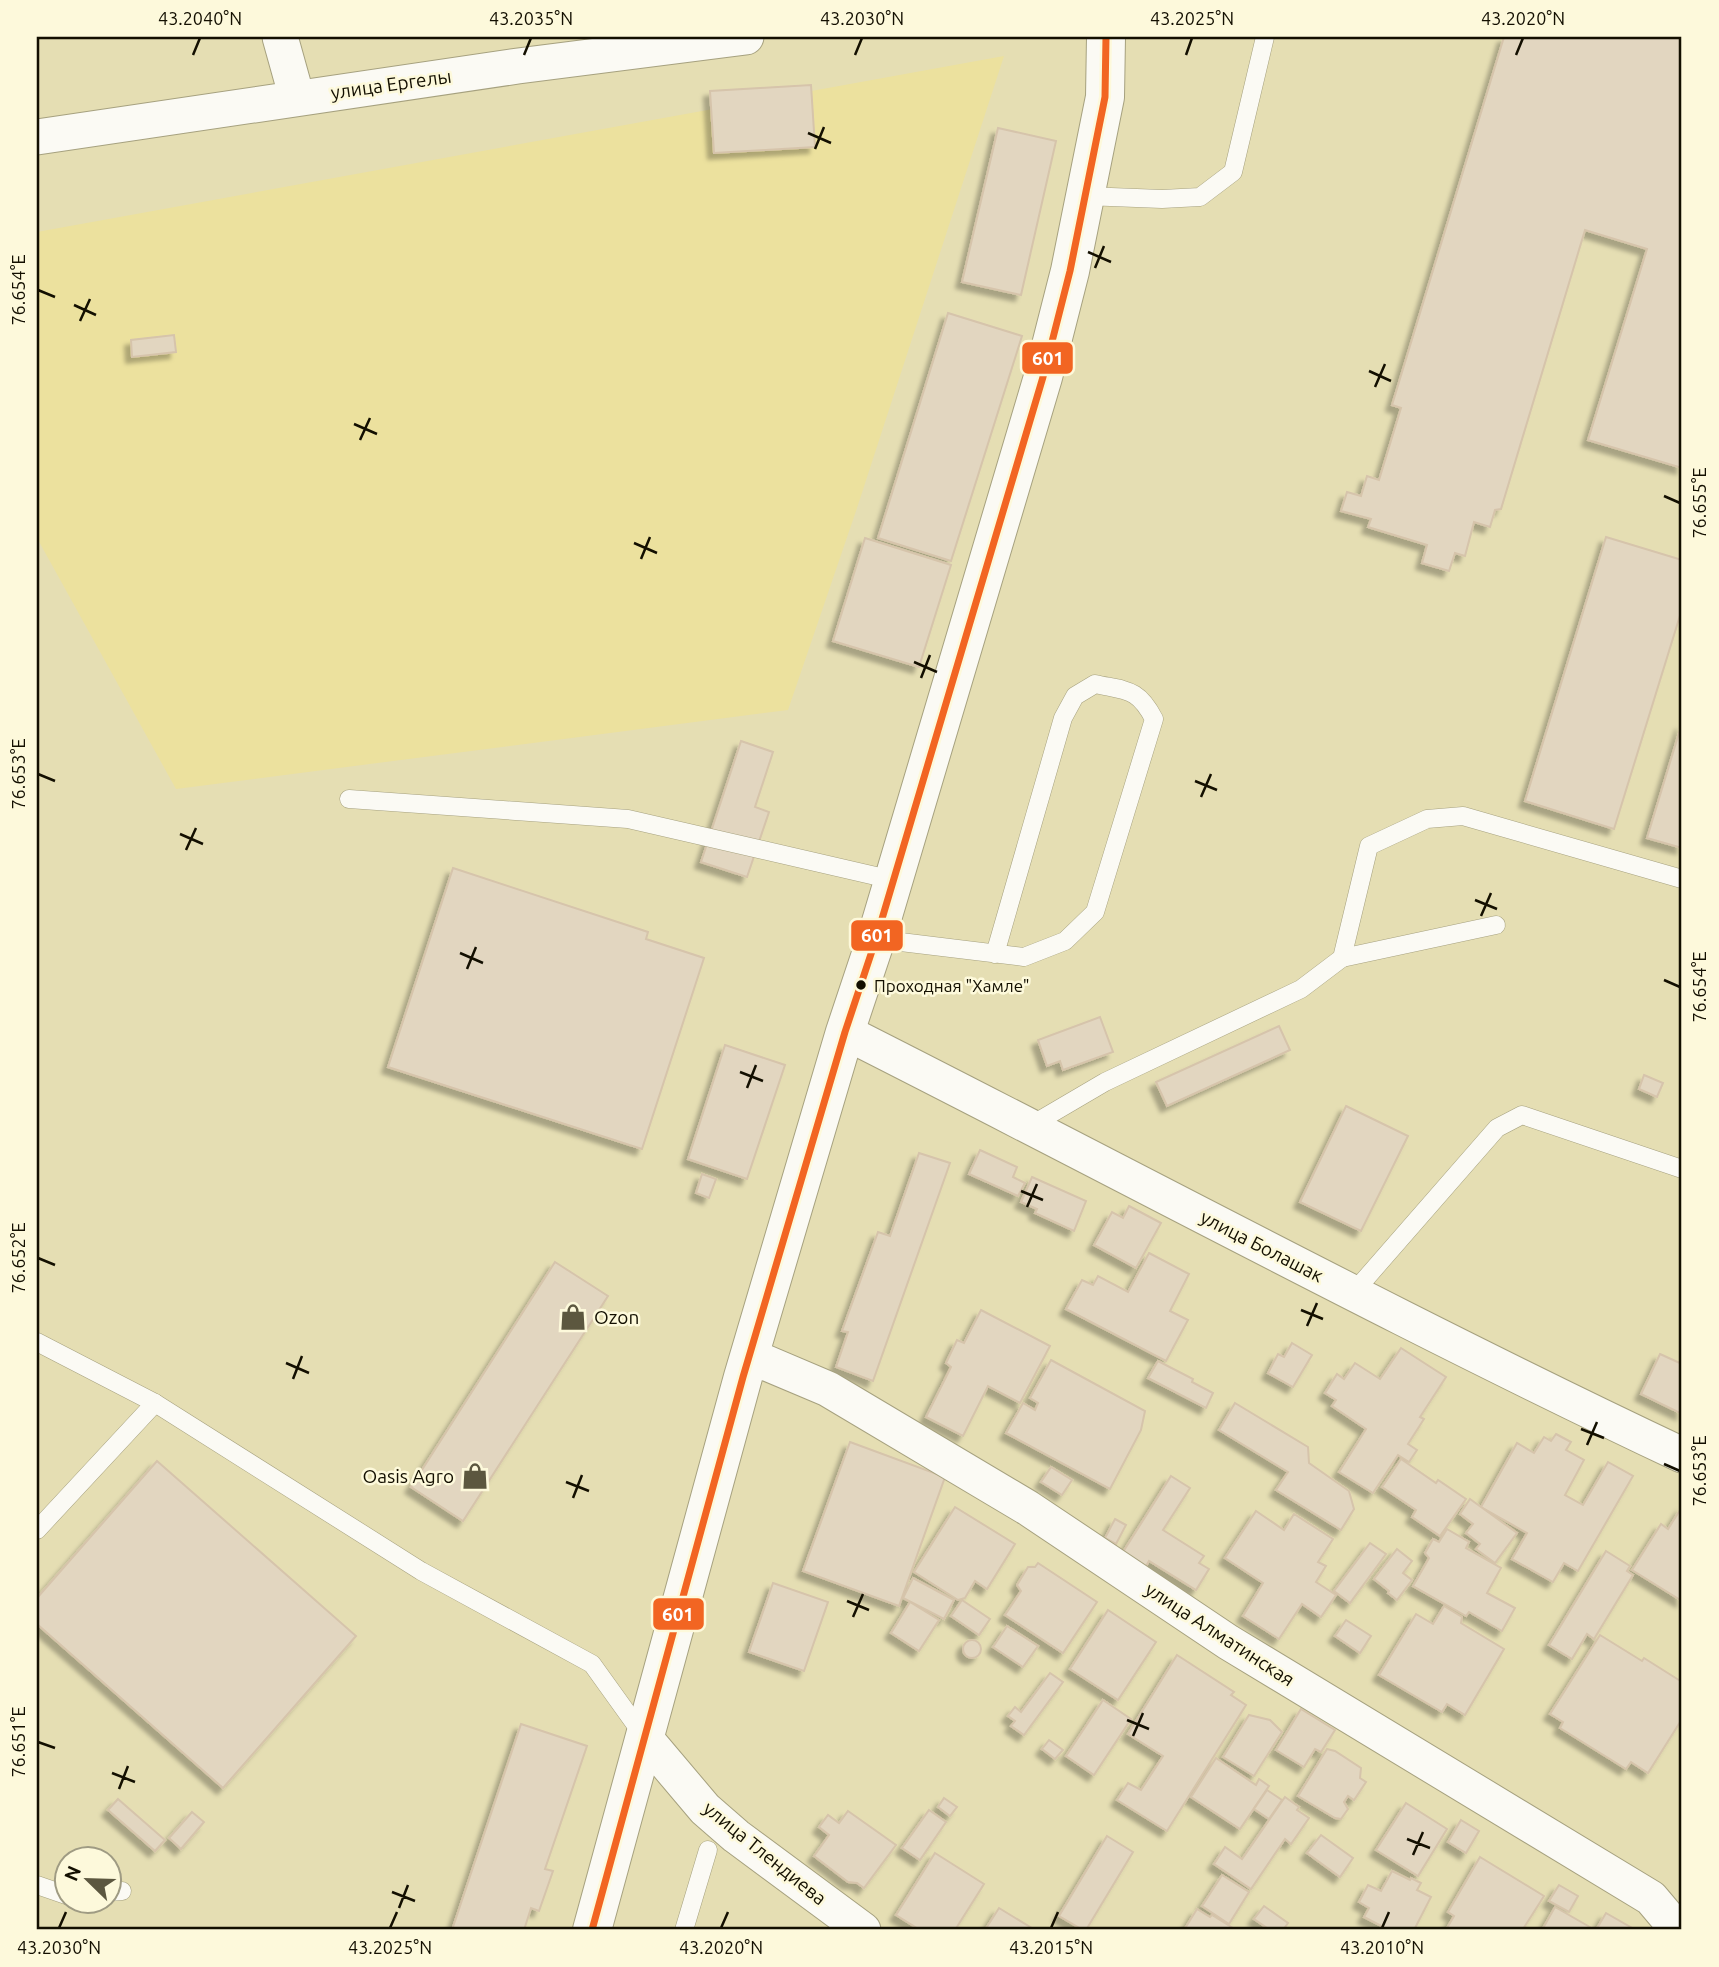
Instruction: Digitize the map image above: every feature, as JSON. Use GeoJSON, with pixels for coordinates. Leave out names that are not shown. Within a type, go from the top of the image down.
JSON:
{"type":"FeatureCollection","features":[{"type":"Feature","properties":{"kind":"main road"},"geometry":{"type":"LineString","coordinates":[[592,1930],[750,1356],[1043,377],[1070,271],[1105,97],[1106,37]]}},
{"type":"Feature","properties":{"kind":"street"},"geometry":{"type":"LineString","coordinates":[[280,37],[297,98]]}},
{"type":"Feature","properties":{"kind":"street","name":"улица Ергелы"},"geometry":{"type":"LineString","coordinates":[[37,137],[518,66],[746,37]]}},
{"type":"Feature","properties":{"kind":"street","name":"улица Болашак"},"geometry":{"type":"LineString","coordinates":[[845,1032],[1353,1293],[1682,1455]]}},
{"type":"Feature","properties":{"kind":"street","name":"улица Алматинская"},"geometry":{"type":"LineString","coordinates":[[750,1356],[828,1389],[1028,1508],[1228,1642],[1651,1898],[1678,1930]]}},
{"type":"Feature","properties":{"kind":"street","name":"улица Тлендиева"},"geometry":{"type":"LineString","coordinates":[[645,1738],[705,1809],[736,1836],[863,1930]]}},
{"type":"Feature","properties":{"kind":"lane"},"geometry":{"type":"LineString","coordinates":[[1085,196],[1162,199],[1200,197],[1233,172],[1265,37]]}},
{"type":"Feature","properties":{"kind":"lane"},"geometry":{"type":"LineString","coordinates":[[876,939],[995,954],[1024,957],[1065,941],[1095,912],[1154,719],[1146,704],[1134,692],[1095,684],[1075,696],[1063,718],[995,954]]}},
{"type":"Feature","properties":{"kind":"lane"},"geometry":{"type":"LineString","coordinates":[[349,799],[628,819],[893,880]]}},
{"type":"Feature","properties":{"kind":"lane"},"geometry":{"type":"LineString","coordinates":[[1342,958],[1369,846],[1427,819],[1463,816],[1682,879]]}},
{"type":"Feature","properties":{"kind":"lane"},"geometry":{"type":"LineString","coordinates":[[1030,1126],[1105,1082],[1301,989],[1342,958],[1496,925]]}},
{"type":"Feature","properties":{"kind":"lane"},"geometry":{"type":"LineString","coordinates":[[1353,1293],[1497,1128],[1522,1115],[1682,1169]]}},
{"type":"Feature","properties":{"kind":"lane"},"geometry":{"type":"LineString","coordinates":[[37,1342],[155,1403],[421,1571],[592,1664],[645,1738]]}},
{"type":"Feature","properties":{"kind":"lane"},"geometry":{"type":"LineString","coordinates":[[37,1530],[155,1403]]}},
{"type":"Feature","properties":{"kind":"lane"},"geometry":{"type":"LineString","coordinates":[[684,1930],[708,1850]]}},
{"type":"Feature","properties":{"kind":"shaded area"},"geometry":{"type":"Polygon","coordinates":[[[1004,56],[857,508],[788,710],[176,789],[37,538],[37,232],[1004,56]]]}},
{"type":"Feature","properties":{"kind":"building"},"geometry":{"type":"Polygon","coordinates":[[[1504,37],[1682,37],[1682,468],[1588,440],[1647,249],[1585,230],[1501,509],[1495,510],[1490,527],[1474,522],[1465,556],[1455,553],[1449,571],[1422,563],[1427,545],[1368,527],[1371,519],[1341,511],[1347,492],[1361,496],[1367,476],[1379,480],[1401,408],[1392,405],[1504,37]]]}},
{"type":"Feature","properties":{"kind":"building"},"geometry":{"type":"Polygon","coordinates":[[[811,85],[815,147],[714,153],[710,91],[811,85]]]}},
{"type":"Feature","properties":{"kind":"building"},"geometry":{"type":"Polygon","coordinates":[[[998,128],[1056,141],[1021,295],[962,282],[998,128]]]}},
{"type":"Feature","properties":{"kind":"building"},"geometry":{"type":"Polygon","coordinates":[[[948,313],[1022,336],[951,561],[878,538],[948,313]]]}},
{"type":"Feature","properties":{"kind":"building"},"geometry":{"type":"Polygon","coordinates":[[[174,335],[176,352],[132,357],[131,340],[174,335]]]}},
{"type":"Feature","properties":{"kind":"building"},"geometry":{"type":"Polygon","coordinates":[[[1606,537],[1682,560],[1682,609],[1614,829],[1525,801],[1606,537]]]}},
{"type":"Feature","properties":{"kind":"building"},"geometry":{"type":"Polygon","coordinates":[[[865,538],[951,565],[919,667],[833,641],[865,538]]]}},
{"type":"Feature","properties":{"kind":"building"},"geometry":{"type":"Polygon","coordinates":[[[1682,723],[1682,848],[1647,838],[1682,723]]]}},
{"type":"Feature","properties":{"kind":"building"},"geometry":{"type":"Polygon","coordinates":[[[741,741],[773,752],[755,807],[769,812],[747,877],[701,862],[741,741]]]}},
{"type":"Feature","properties":{"kind":"building"},"geometry":{"type":"Polygon","coordinates":[[[453,868],[648,932],[646,939],[704,958],[642,1149],[388,1067],[453,868]]]}},
{"type":"Feature","properties":{"kind":"building"},"geometry":{"type":"Polygon","coordinates":[[[1100,1017],[1113,1052],[1063,1070],[1060,1061],[1047,1066],[1038,1040],[1100,1017]]]}},
{"type":"Feature","properties":{"kind":"building"},"geometry":{"type":"Polygon","coordinates":[[[1279,1026],[1290,1050],[1167,1106],[1156,1082],[1279,1026]]]}},
{"type":"Feature","properties":{"kind":"building"},"geometry":{"type":"Polygon","coordinates":[[[725,1045],[785,1065],[747,1179],[688,1159],[725,1045]]]}},
{"type":"Feature","properties":{"kind":"building"},"geometry":{"type":"Polygon","coordinates":[[[1644,1075],[1663,1083],[1657,1097],[1639,1089],[1644,1075]]]}},
{"type":"Feature","properties":{"kind":"building"},"geometry":{"type":"Polygon","coordinates":[[[1346,1106],[1408,1136],[1361,1231],[1300,1202],[1346,1106]]]}},
{"type":"Feature","properties":{"kind":"building"},"geometry":{"type":"Polygon","coordinates":[[[980,1150],[1017,1167],[1013,1177],[1025,1183],[1018,1196],[969,1174],[980,1150]]]}},
{"type":"Feature","properties":{"kind":"building"},"geometry":{"type":"Polygon","coordinates":[[[919,1153],[950,1163],[873,1381],[836,1367],[848,1332],[842,1331],[878,1232],[890,1236],[919,1153]]]}},
{"type":"Feature","properties":{"kind":"building"},"geometry":{"type":"Polygon","coordinates":[[[702,1174],[716,1179],[709,1198],[696,1193],[702,1174]]]}},
{"type":"Feature","properties":{"kind":"building"},"geometry":{"type":"Polygon","coordinates":[[[1032,1177],[1086,1201],[1074,1231],[1035,1213],[1037,1209],[1021,1202],[1032,1177]]]}},
{"type":"Feature","properties":{"kind":"building"},"geometry":{"type":"Polygon","coordinates":[[[1129,1206],[1161,1223],[1136,1268],[1094,1245],[1112,1212],[1123,1218],[1129,1206]]]}},
{"type":"Feature","properties":{"kind":"building"},"geometry":{"type":"Polygon","coordinates":[[[1149,1253],[1189,1274],[1170,1311],[1188,1320],[1166,1361],[1066,1309],[1082,1280],[1093,1285],[1098,1276],[1128,1292],[1149,1253]]]}},
{"type":"Feature","properties":{"kind":"building"},"geometry":{"type":"Polygon","coordinates":[[[555,1262],[608,1296],[463,1521],[411,1487],[555,1262]]]}},
{"type":"Feature","properties":{"kind":"building"},"geometry":{"type":"Polygon","coordinates":[[[981,1310],[1050,1346],[1020,1403],[988,1386],[963,1436],[926,1417],[951,1367],[946,1363],[957,1340],[964,1343],[981,1310]]]}},
{"type":"Feature","properties":{"kind":"building"},"geometry":{"type":"Polygon","coordinates":[[[1292,1343],[1312,1355],[1293,1387],[1268,1373],[1278,1354],[1284,1357],[1292,1343]]]}},
{"type":"Feature","properties":{"kind":"building"},"geometry":{"type":"Polygon","coordinates":[[[1401,1348],[1446,1377],[1420,1417],[1424,1419],[1408,1444],[1417,1450],[1409,1462],[1398,1455],[1373,1493],[1339,1472],[1366,1429],[1332,1406],[1336,1400],[1325,1393],[1337,1374],[1344,1379],[1355,1363],[1380,1379],[1401,1348]]]}},
{"type":"Feature","properties":{"kind":"building"},"geometry":{"type":"Polygon","coordinates":[[[1660,1354],[1682,1364],[1682,1414],[1641,1394],[1660,1354]]]}},
{"type":"Feature","properties":{"kind":"building"},"geometry":{"type":"Polygon","coordinates":[[[1051,1360],[1145,1411],[1141,1430],[1110,1489],[1006,1433],[1023,1403],[1035,1410],[1038,1403],[1030,1398],[1051,1360]]]}},
{"type":"Feature","properties":{"kind":"building"},"geometry":{"type":"Polygon","coordinates":[[[1158,1361],[1213,1393],[1206,1408],[1148,1378],[1158,1361]]]}},
{"type":"Feature","properties":{"kind":"building"},"geometry":{"type":"Polygon","coordinates":[[[1235,1403],[1308,1447],[1309,1463],[1349,1491],[1354,1509],[1341,1530],[1276,1490],[1288,1472],[1219,1430],[1235,1403]]]}},
{"type":"Feature","properties":{"kind":"building"},"geometry":{"type":"Polygon","coordinates":[[[1556,1434],[1571,1442],[1566,1450],[1584,1460],[1565,1495],[1583,1505],[1608,1462],[1633,1476],[1578,1571],[1564,1563],[1553,1582],[1512,1559],[1527,1533],[1481,1507],[1517,1443],[1534,1453],[1544,1437],[1551,1441],[1556,1434]]]}},
{"type":"Feature","properties":{"kind":"building"},"geometry":{"type":"Polygon","coordinates":[[[850,1442],[945,1477],[899,1606],[803,1571],[850,1442]]]}},
{"type":"Feature","properties":{"kind":"building"},"geometry":{"type":"Polygon","coordinates":[[[1401,1459],[1466,1499],[1440,1536],[1412,1517],[1416,1510],[1382,1487],[1401,1459]]]}},
{"type":"Feature","properties":{"kind":"building"},"geometry":{"type":"Polygon","coordinates":[[[157,1461],[356,1636],[223,1788],[37,1624],[37,1598],[157,1461]]]}},
{"type":"Feature","properties":{"kind":"building"},"geometry":{"type":"Polygon","coordinates":[[[1051,1467],[1072,1480],[1062,1495],[1041,1482],[1051,1467]]]}},
{"type":"Feature","properties":{"kind":"building"},"geometry":{"type":"Polygon","coordinates":[[[1171,1476],[1190,1488],[1163,1530],[1204,1556],[1199,1563],[1209,1569],[1196,1590],[1149,1561],[1146,1566],[1123,1552],[1171,1476]]]}},
{"type":"Feature","properties":{"kind":"building"},"geometry":{"type":"Polygon","coordinates":[[[1470,1499],[1517,1533],[1495,1563],[1476,1549],[1480,1544],[1466,1533],[1473,1524],[1460,1514],[1470,1499]]]}},
{"type":"Feature","properties":{"kind":"building"},"geometry":{"type":"Polygon","coordinates":[[[955,1507],[1015,1544],[987,1589],[975,1581],[965,1598],[958,1600],[914,1572],[955,1507]]]}},
{"type":"Feature","properties":{"kind":"building"},"geometry":{"type":"Polygon","coordinates":[[[1682,1507],[1682,1601],[1632,1570],[1661,1524],[1668,1529],[1682,1507]]]}},
{"type":"Feature","properties":{"kind":"building"},"geometry":{"type":"Polygon","coordinates":[[[1256,1511],[1284,1530],[1294,1514],[1333,1539],[1318,1562],[1326,1566],[1316,1582],[1336,1595],[1321,1617],[1302,1604],[1279,1639],[1243,1616],[1263,1583],[1225,1558],[1256,1511]]]}},
{"type":"Feature","properties":{"kind":"building"},"geometry":{"type":"Polygon","coordinates":[[[1115,1519],[1126,1525],[1116,1544],[1105,1538],[1115,1519]]]}},
{"type":"Feature","properties":{"kind":"building"},"geometry":{"type":"Polygon","coordinates":[[[1447,1529],[1469,1542],[1466,1548],[1501,1568],[1487,1593],[1515,1608],[1502,1631],[1469,1612],[1466,1616],[1413,1586],[1429,1558],[1425,1553],[1433,1539],[1439,1542],[1447,1529]]]}},
{"type":"Feature","properties":{"kind":"building"},"geometry":{"type":"Polygon","coordinates":[[[1370,1543],[1386,1554],[1350,1603],[1334,1591],[1370,1543]]]}},
{"type":"Feature","properties":{"kind":"building"},"geometry":{"type":"Polygon","coordinates":[[[1397,1549],[1412,1561],[1403,1573],[1412,1580],[1397,1600],[1374,1579],[1397,1549]]]}},
{"type":"Feature","properties":{"kind":"building"},"geometry":{"type":"Polygon","coordinates":[[[1606,1551],[1630,1566],[1627,1571],[1633,1575],[1594,1639],[1587,1634],[1572,1659],[1549,1645],[1606,1551]]]}},
{"type":"Feature","properties":{"kind":"building"},"geometry":{"type":"Polygon","coordinates":[[[1038,1563],[1097,1602],[1063,1653],[1005,1615],[1021,1591],[1017,1585],[1028,1567],[1035,1567],[1038,1563]]]}},
{"type":"Feature","properties":{"kind":"building"},"geometry":{"type":"Polygon","coordinates":[[[913,1578],[954,1600],[944,1619],[903,1598],[913,1578]]]}},
{"type":"Feature","properties":{"kind":"building"},"geometry":{"type":"Polygon","coordinates":[[[773,1583],[828,1602],[804,1671],[749,1652],[773,1583]]]}},
{"type":"Feature","properties":{"kind":"building"},"geometry":{"type":"Polygon","coordinates":[[[962,1600],[990,1619],[979,1635],[951,1616],[962,1600]]]}},
{"type":"Feature","properties":{"kind":"building"},"geometry":{"type":"Polygon","coordinates":[[[910,1602],[939,1620],[919,1651],[891,1633],[910,1602]]]}},
{"type":"Feature","properties":{"kind":"building"},"geometry":{"type":"Polygon","coordinates":[[[1444,1606],[1462,1617],[1461,1623],[1504,1649],[1465,1715],[1447,1704],[1442,1712],[1379,1675],[1416,1614],[1433,1624],[1444,1606]]]}},
{"type":"Feature","properties":{"kind":"building"},"geometry":{"type":"Polygon","coordinates":[[[1108,1610],[1156,1642],[1118,1700],[1070,1669],[1108,1610]]]}},
{"type":"Feature","properties":{"kind":"building"},"geometry":{"type":"Polygon","coordinates":[[[1346,1620],[1371,1636],[1360,1653],[1335,1636],[1346,1620]]]}},
{"type":"Feature","properties":{"kind":"building"},"geometry":{"type":"Polygon","coordinates":[[[1007,1626],[1038,1646],[1023,1667],[993,1647],[1007,1626]]]}},
{"type":"Feature","properties":{"kind":"building"},"geometry":{"type":"Polygon","coordinates":[[[1600,1635],[1682,1682],[1682,1719],[1648,1773],[1631,1762],[1626,1769],[1560,1728],[1563,1722],[1550,1714],[1600,1635]]]}},
{"type":"Feature","properties":{"kind":"building"},"geometry":{"type":"Polygon","coordinates":[[[972,1640],[978,1643],[981,1649],[978,1655],[972,1658],[966,1655],[963,1649],[966,1643],[972,1640]]]}},
{"type":"Feature","properties":{"kind":"building"},"geometry":{"type":"Polygon","coordinates":[[[1177,1655],[1234,1692],[1231,1695],[1246,1705],[1167,1831],[1117,1800],[1128,1783],[1141,1790],[1163,1756],[1128,1734],[1177,1655]]]}},
{"type":"Feature","properties":{"kind":"building"},"geometry":{"type":"Polygon","coordinates":[[[1050,1673],[1063,1682],[1024,1735],[1011,1726],[1015,1721],[1008,1716],[1015,1707],[1021,1712],[1050,1673]]]}},
{"type":"Feature","properties":{"kind":"building"},"geometry":{"type":"Polygon","coordinates":[[[1103,1700],[1131,1719],[1094,1775],[1066,1756],[1103,1700]]]}},
{"type":"Feature","properties":{"kind":"building"},"geometry":{"type":"Polygon","coordinates":[[[1301,1709],[1335,1730],[1321,1752],[1315,1749],[1304,1767],[1276,1750],[1301,1709]]]}},
{"type":"Feature","properties":{"kind":"building"},"geometry":{"type":"Polygon","coordinates":[[[1249,1715],[1270,1720],[1282,1732],[1254,1776],[1223,1757],[1249,1715]]]}},
{"type":"Feature","properties":{"kind":"building"},"geometry":{"type":"Polygon","coordinates":[[[521,1724],[587,1746],[545,1869],[553,1871],[539,1911],[531,1908],[524,1930],[452,1930],[521,1724]]]}},
{"type":"Feature","properties":{"kind":"building"},"geometry":{"type":"Polygon","coordinates":[[[1049,1740],[1063,1750],[1055,1759],[1042,1749],[1049,1740]]]}},
{"type":"Feature","properties":{"kind":"building"},"geometry":{"type":"Polygon","coordinates":[[[1327,1749],[1335,1751],[1361,1768],[1360,1778],[1366,1782],[1354,1800],[1348,1796],[1344,1802],[1348,1809],[1341,1819],[1298,1796],[1327,1749]]]}},
{"type":"Feature","properties":{"kind":"building"},"geometry":{"type":"Polygon","coordinates":[[[1216,1758],[1256,1785],[1259,1779],[1269,1786],[1240,1829],[1191,1797],[1216,1758]]]}},
{"type":"Feature","properties":{"kind":"building"},"geometry":{"type":"Polygon","coordinates":[[[1267,1790],[1282,1800],[1269,1819],[1254,1809],[1267,1790]]]}},
{"type":"Feature","properties":{"kind":"building"},"geometry":{"type":"Polygon","coordinates":[[[1285,1797],[1309,1818],[1291,1844],[1285,1839],[1251,1889],[1214,1864],[1225,1847],[1242,1859],[1285,1797]]]}},
{"type":"Feature","properties":{"kind":"building"},"geometry":{"type":"Polygon","coordinates":[[[944,1798],[957,1807],[950,1816],[938,1807],[944,1798]]]}},
{"type":"Feature","properties":{"kind":"building"},"geometry":{"type":"Polygon","coordinates":[[[118,1799],[165,1840],[155,1851],[108,1810],[118,1799]]]}},
{"type":"Feature","properties":{"kind":"building"},"geometry":{"type":"Polygon","coordinates":[[[1406,1803],[1447,1829],[1418,1876],[1376,1850],[1406,1803]]]}},
{"type":"Feature","properties":{"kind":"building"},"geometry":{"type":"Polygon","coordinates":[[[929,1810],[946,1822],[920,1860],[902,1848],[929,1810]]]}},
{"type":"Feature","properties":{"kind":"building"},"geometry":{"type":"Polygon","coordinates":[[[848,1811],[896,1845],[864,1888],[857,1883],[848,1882],[814,1856],[829,1835],[819,1827],[828,1815],[839,1823],[848,1811]]]}},
{"type":"Feature","properties":{"kind":"building"},"geometry":{"type":"Polygon","coordinates":[[[192,1812],[204,1822],[181,1849],[169,1838],[192,1812]]]}},
{"type":"Feature","properties":{"kind":"building"},"geometry":{"type":"Polygon","coordinates":[[[1461,1820],[1479,1831],[1466,1853],[1448,1842],[1461,1820]]]}},
{"type":"Feature","properties":{"kind":"building"},"geometry":{"type":"Polygon","coordinates":[[[1321,1835],[1353,1858],[1340,1877],[1307,1853],[1321,1835]]]}},
{"type":"Feature","properties":{"kind":"building"},"geometry":{"type":"Polygon","coordinates":[[[1107,1836],[1133,1852],[1086,1930],[1083,1930],[1059,1916],[1107,1836]]]}},
{"type":"Feature","properties":{"kind":"building"},"geometry":{"type":"Polygon","coordinates":[[[935,1853],[984,1884],[955,1930],[920,1930],[896,1915],[935,1853]]]}},
{"type":"Feature","properties":{"kind":"building"},"geometry":{"type":"Polygon","coordinates":[[[1480,1857],[1544,1896],[1523,1929],[1525,1930],[1447,1928],[1454,1916],[1448,1912],[1480,1857]]]}},
{"type":"Feature","properties":{"kind":"building"},"geometry":{"type":"Polygon","coordinates":[[[1392,1871],[1421,1883],[1417,1890],[1431,1897],[1414,1930],[1389,1930],[1364,1917],[1369,1908],[1359,1902],[1368,1885],[1381,1891],[1392,1871]]]}},
{"type":"Feature","properties":{"kind":"building"},"geometry":{"type":"Polygon","coordinates":[[[1222,1875],[1249,1892],[1229,1924],[1202,1906],[1222,1875]]]}},
{"type":"Feature","properties":{"kind":"building"},"geometry":{"type":"Polygon","coordinates":[[[1559,1885],[1578,1896],[1569,1912],[1549,1901],[1559,1885]]]}},
{"type":"Feature","properties":{"kind":"building"},"geometry":{"type":"Polygon","coordinates":[[[1264,1906],[1288,1923],[1283,1930],[1270,1930],[1254,1919],[1264,1906]]]}},
{"type":"Feature","properties":{"kind":"building"},"geometry":{"type":"Polygon","coordinates":[[[1555,1907],[1595,1930],[1542,1930],[1555,1907]]]}},
{"type":"Feature","properties":{"kind":"building"},"geometry":{"type":"Polygon","coordinates":[[[999,1908],[1035,1930],[985,1930],[999,1908]]]}},
{"type":"Feature","properties":{"kind":"building"},"geometry":{"type":"Polygon","coordinates":[[[1197,1909],[1210,1917],[1212,1915],[1236,1930],[1184,1930],[1197,1909]]]}},
{"type":"Feature","properties":{"kind":"building"},"geometry":{"type":"Polygon","coordinates":[[[1606,1913],[1632,1928],[1631,1930],[1596,1930],[1606,1913]]]}},
{"type":"Feature","properties":{"kind":"transit line","name":"601"},"geometry":{"type":"LineString","coordinates":[[592,1930],[743,1377],[1043,377],[1070,271],[1105,97],[1106,37]]}},
{"type":"Feature","properties":{"kind":"place","name":"Проходная \"Хамле\""},"geometry":{"type":"Point","coordinates":[861,985]}},
{"type":"Feature","properties":{"kind":"place","name":"Ozon"},"geometry":{"type":"Point","coordinates":[573,1317]}},
{"type":"Feature","properties":{"kind":"place","name":"Oasis Agro"},"geometry":{"type":"Point","coordinates":[475,1476]}}]}
